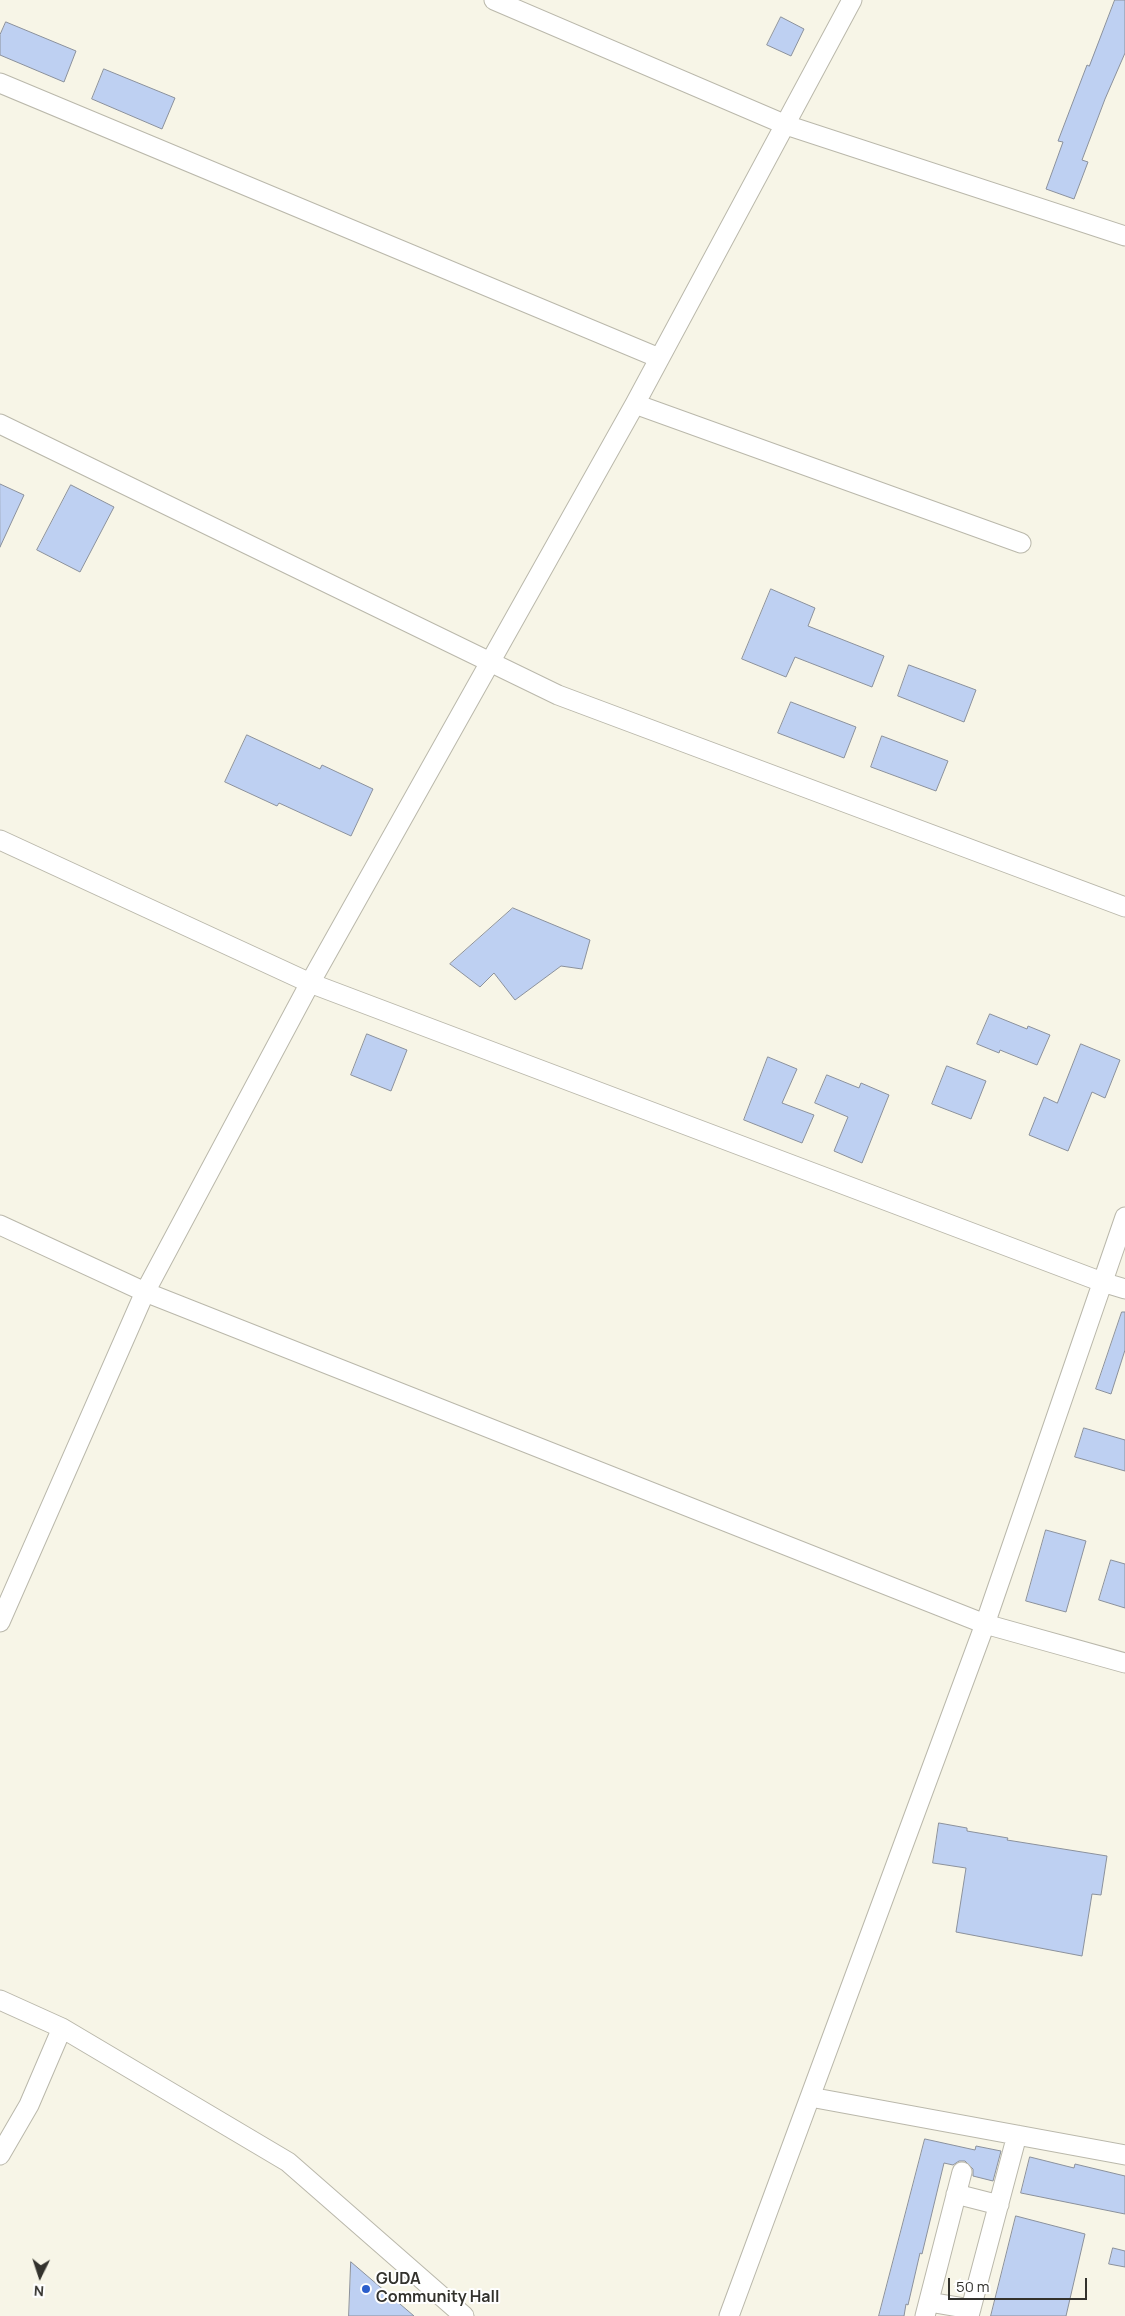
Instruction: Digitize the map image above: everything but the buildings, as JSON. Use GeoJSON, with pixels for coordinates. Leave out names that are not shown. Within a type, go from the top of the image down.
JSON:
{"type":"FeatureCollection","features":[{"type":"Feature","properties":{"kind":"street"},"geometry":{"type":"LineString","coordinates":[[494,0],[786,126],[1125,236]]}},
{"type":"Feature","properties":{"kind":"street"},"geometry":{"type":"LineString","coordinates":[[0,1622],[145,1292],[310,983],[635,404],[852,0]]}},
{"type":"Feature","properties":{"kind":"street"},"geometry":{"type":"LineString","coordinates":[[0,83],[659,358]]}},
{"type":"Feature","properties":{"kind":"street"},"geometry":{"type":"LineString","coordinates":[[635,404],[1021,543]]}},
{"type":"Feature","properties":{"kind":"street"},"geometry":{"type":"LineString","coordinates":[[0,424],[558,695],[1125,907]]}},
{"type":"Feature","properties":{"kind":"street"},"geometry":{"type":"LineString","coordinates":[[0,840],[310,983],[1102,1282],[1125,1289]]}},
{"type":"Feature","properties":{"kind":"street"},"geometry":{"type":"LineString","coordinates":[[729,2316],[985,1624],[1125,1217]]}},
{"type":"Feature","properties":{"kind":"street"},"geometry":{"type":"LineString","coordinates":[[0,1225],[145,1292],[985,1624],[1125,1663]]}},
{"type":"Feature","properties":{"kind":"street"},"geometry":{"type":"LineString","coordinates":[[0,2000],[62,2028],[288,2162],[464,2316]]}},
{"type":"Feature","properties":{"kind":"street"},"geometry":{"type":"LineString","coordinates":[[0,2155],[29,2105],[62,2028]]}},
{"type":"Feature","properties":{"kind":"street"},"geometry":{"type":"LineString","coordinates":[[810,2097],[1125,2156]]}},
{"type":"Feature","properties":{"kind":"street"},"geometry":{"type":"LineString","coordinates":[[962,2172],[927,2309],[970,2313],[1017,2135]]}},
{"type":"Feature","properties":{"kind":"street"},"geometry":{"type":"LineString","coordinates":[[956,2194],[999,2205]]}},
{"type":"Feature","properties":{"kind":"place","name":"GUDA Community Hall"},"geometry":{"type":"Point","coordinates":[366,2289]}}]}
